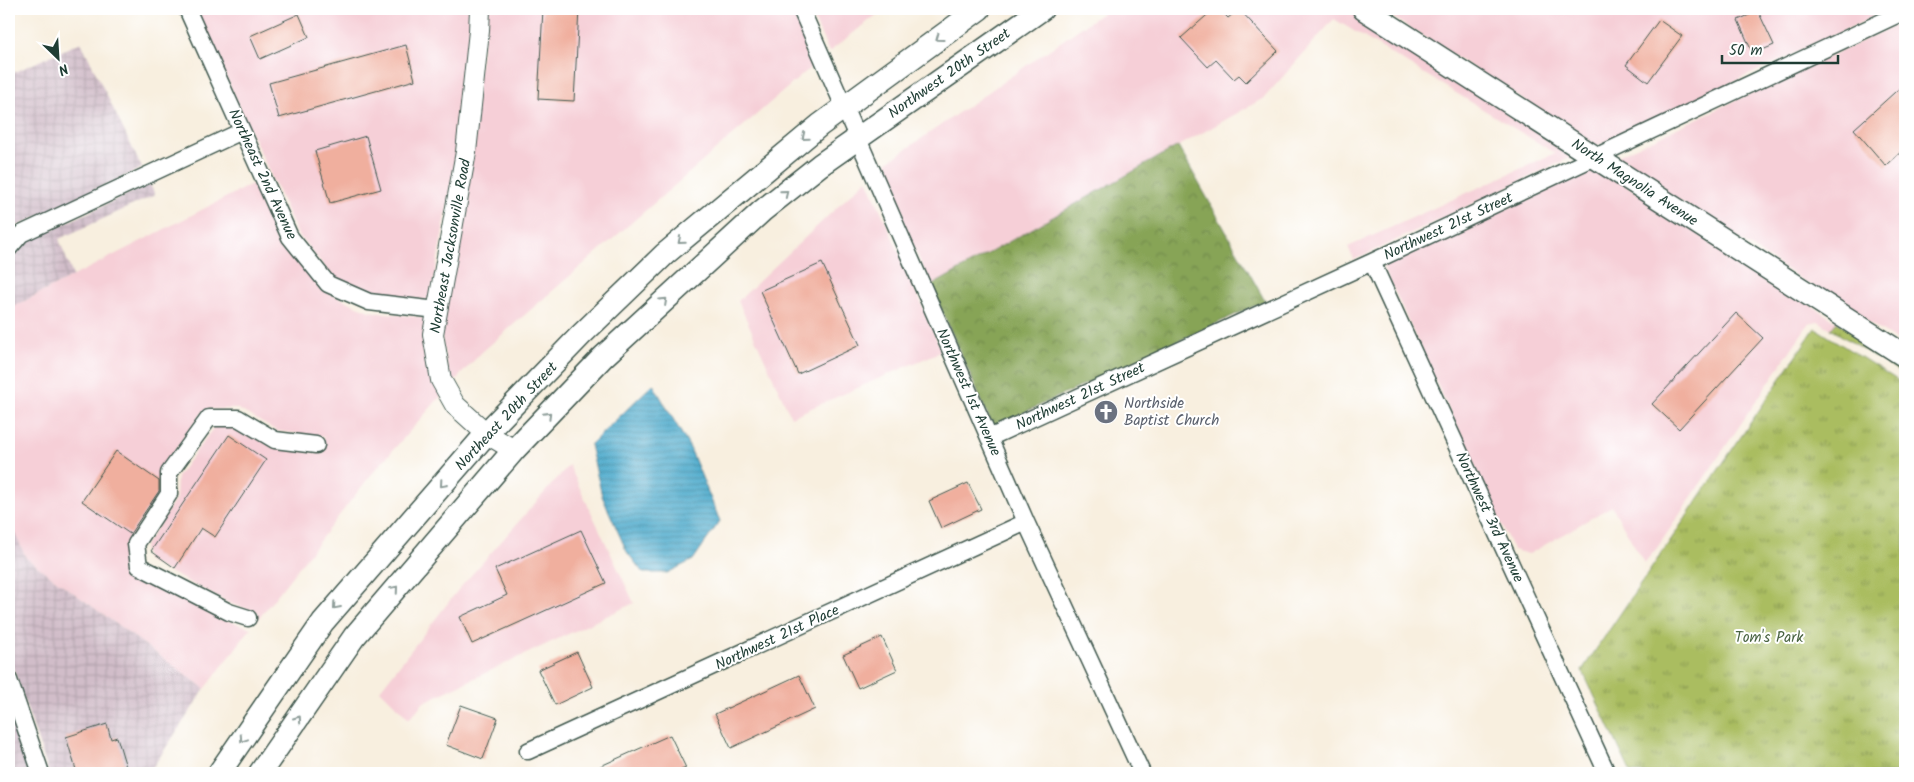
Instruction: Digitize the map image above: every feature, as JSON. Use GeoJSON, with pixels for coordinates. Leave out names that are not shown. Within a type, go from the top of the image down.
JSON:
{"type":"FeatureCollection","features":[{"type":"Feature","properties":{"kind":"main road"},"geometry":{"type":"LineString","coordinates":[[844,108],[978,9]]}},
{"type":"Feature","properties":{"kind":"main road","name":"Northwest 20th Street"},"geometry":{"type":"LineString","coordinates":[[857,138],[1042,9]]}},
{"type":"Feature","properties":{"kind":"main road","name":"North Magnolia Avenue"},"geometry":{"type":"LineString","coordinates":[[1364,9],[1596,156],[1905,356]]}},
{"type":"Feature","properties":{"kind":"main road","name":"Northeast 20th Street"},"geometry":{"type":"LineString","coordinates":[[219,773],[323,622],[487,434],[581,335],[665,254],[820,124],[844,108]]}},
{"type":"Feature","properties":{"kind":"main road","name":"Northeast 20th Street"},"geometry":{"type":"LineString","coordinates":[[260,773],[354,637],[514,450],[603,357],[762,211],[857,138]]}},
{"type":"Feature","properties":{"kind":"street","name":"Northeast 2nd Avenue"},"geometry":{"type":"LineString","coordinates":[[187,9],[290,237],[328,284],[369,302],[437,310]]}},
{"type":"Feature","properties":{"kind":"street","name":"Northeast Jacksonville Road"},"geometry":{"type":"LineString","coordinates":[[480,9],[466,152],[433,334],[441,380],[455,404],[487,434],[514,450]]}},
{"type":"Feature","properties":{"kind":"street","name":"Northwest 1st Avenue"},"geometry":{"type":"LineString","coordinates":[[801,9],[1026,522],[1142,773]]}},
{"type":"Feature","properties":{"kind":"street","name":"Northwest 21st Street"},"geometry":{"type":"LineString","coordinates":[[989,438],[1372,262],[1905,12]]}},
{"type":"Feature","properties":{"kind":"street"},"geometry":{"type":"LineString","coordinates":[[9,248],[21,234],[242,131]]}},
{"type":"Feature","properties":{"kind":"street","name":"Northwest 3rd Avenue"},"geometry":{"type":"LineString","coordinates":[[1372,262],[1607,773]]}},
{"type":"Feature","properties":{"kind":"street"},"geometry":{"type":"LineString","coordinates":[[248,618],[229,612],[139,566],[136,544],[169,494],[169,473],[209,418],[238,418],[275,440],[316,445]]}},
{"type":"Feature","properties":{"kind":"street","name":"Northwest 21st Place"},"geometry":{"type":"LineString","coordinates":[[528,751],[1026,522]]}},
{"type":"Feature","properties":{"kind":"street"},"geometry":{"type":"LineString","coordinates":[[9,680],[41,773]]}},
{"type":"Feature","properties":{"kind":"shaded area"},"geometry":{"type":"Polygon","coordinates":[[[195,9],[472,9],[458,150],[430,301],[370,294],[333,277],[297,233],[195,9]]]}},
{"type":"Feature","properties":{"kind":"shaded area"},"geometry":{"type":"Polygon","coordinates":[[[488,9],[792,9],[816,63],[482,352],[452,384],[449,378],[441,334],[488,9]]]}},
{"type":"Feature","properties":{"kind":"shaded area"},"geometry":{"type":"Polygon","coordinates":[[[809,9],[884,9],[829,52],[809,9]]]}},
{"type":"Feature","properties":{"kind":"shaded area"},"geometry":{"type":"Polygon","coordinates":[[[1108,9],[1349,9],[1578,154],[1354,260],[1348,247],[1555,153],[1334,19],[1264,98],[931,286],[879,168],[1108,9]]]}},
{"type":"Feature","properties":{"kind":"shaded area"},"geometry":{"type":"Polygon","coordinates":[[[1380,9],[1890,9],[1596,146],[1380,9]]]}},
{"type":"Feature","properties":{"kind":"shaded area"},"geometry":{"type":"Polygon","coordinates":[[[1905,21],[1905,346],[1613,158],[1905,21]]]}},
{"type":"Feature","properties":{"kind":"shaded area"},"geometry":{"type":"Polygon","coordinates":[[[81,42],[142,168],[15,227],[9,235],[9,75],[81,42]]]}},
{"type":"Feature","properties":{"kind":"shaded area"},"geometry":{"type":"Polygon","coordinates":[[[1596,166],[1837,322],[1831,329],[1818,321],[1809,323],[1657,548],[1644,563],[1612,506],[1529,554],[1513,550],[1383,266],[1596,166]]]}},
{"type":"Feature","properties":{"kind":"shaded area"},"geometry":{"type":"Polygon","coordinates":[[[867,179],[942,351],[791,417],[738,301],[867,179]]]}},
{"type":"Feature","properties":{"kind":"shaded area"},"geometry":{"type":"Polygon","coordinates":[[[256,182],[283,240],[322,290],[369,311],[427,318],[441,396],[370,476],[256,622],[258,612],[231,604],[146,560],[144,547],[176,499],[177,477],[214,427],[237,426],[275,448],[324,454],[324,437],[277,431],[238,409],[208,409],[203,412],[163,467],[161,490],[129,539],[128,545],[131,566],[136,574],[226,620],[251,628],[205,689],[26,558],[9,520],[9,309],[256,182]]]}},
{"type":"Feature","properties":{"kind":"shaded area"},"geometry":{"type":"Polygon","coordinates":[[[150,184],[155,195],[59,239],[73,276],[9,309],[9,261],[27,241],[150,184]]]}},
{"type":"Feature","properties":{"kind":"shaded area"},"geometry":{"type":"Polygon","coordinates":[[[569,465],[634,603],[424,702],[409,719],[380,690],[458,590],[569,465]]]}},
{"type":"Feature","properties":{"kind":"shaded area"},"geometry":{"type":"Polygon","coordinates":[[[9,520],[26,558],[205,689],[149,773],[49,773],[9,656],[9,520]]]}},
{"type":"Feature","properties":{"kind":"shaded area"},"geometry":{"type":"Polygon","coordinates":[[[9,705],[32,773],[9,773],[9,705]]]}},
{"type":"Feature","properties":{"kind":"green space"},"geometry":{"type":"Polygon","coordinates":[[[1178,146],[1265,301],[993,427],[931,286],[1178,146]]]}},
{"type":"Feature","properties":{"kind":"green space"},"geometry":{"type":"Polygon","coordinates":[[[1837,322],[1905,366],[1905,376],[1831,329],[1837,322]]]}},
{"type":"Feature","properties":{"kind":"green space","name":"Tom's Park"},"geometry":{"type":"Polygon","coordinates":[[[1815,328],[1905,385],[1905,773],[1631,773],[1582,670],[1815,328]]]}},
{"type":"Feature","properties":{"kind":"water"},"geometry":{"type":"Polygon","coordinates":[[[653,384],[690,448],[720,521],[693,560],[667,573],[643,573],[627,552],[602,496],[590,445],[653,384]]]}},
{"type":"Feature","properties":{"kind":"building"},"geometry":{"type":"Polygon","coordinates":[[[543,9],[579,9],[574,101],[538,99],[543,9]]]}},
{"type":"Feature","properties":{"kind":"building"},"geometry":{"type":"Polygon","coordinates":[[[1214,9],[1219,9],[1228,18],[1239,9],[1278,51],[1246,82],[1239,75],[1234,79],[1216,60],[1208,67],[1181,38],[1214,9]]]}},
{"type":"Feature","properties":{"kind":"building"},"geometry":{"type":"Polygon","coordinates":[[[1758,11],[1774,45],[1753,54],[1738,20],[1758,11]]]}},
{"type":"Feature","properties":{"kind":"building"},"geometry":{"type":"Polygon","coordinates":[[[299,14],[309,37],[260,59],[250,36],[299,14]]]}},
{"type":"Feature","properties":{"kind":"building"},"geometry":{"type":"Polygon","coordinates":[[[1659,20],[1682,36],[1648,82],[1626,65],[1659,20]]]}},
{"type":"Feature","properties":{"kind":"building"},"geometry":{"type":"Polygon","coordinates":[[[406,45],[415,80],[279,118],[269,83],[406,45]]]}},
{"type":"Feature","properties":{"kind":"building"},"geometry":{"type":"Polygon","coordinates":[[[1905,83],[1905,148],[1886,166],[1854,129],[1905,83]]]}},
{"type":"Feature","properties":{"kind":"building"},"geometry":{"type":"Polygon","coordinates":[[[366,136],[381,189],[330,203],[315,151],[366,136]]]}},
{"type":"Feature","properties":{"kind":"building"},"geometry":{"type":"Polygon","coordinates":[[[822,263],[860,345],[798,374],[760,291],[822,263]]]}},
{"type":"Feature","properties":{"kind":"building"},"geometry":{"type":"Polygon","coordinates":[[[1736,313],[1763,338],[1679,429],[1652,404],[1736,313]]]}},
{"type":"Feature","properties":{"kind":"building"},"geometry":{"type":"Polygon","coordinates":[[[229,435],[266,460],[215,537],[201,528],[175,568],[151,551],[229,435]]]}},
{"type":"Feature","properties":{"kind":"building"},"geometry":{"type":"Polygon","coordinates":[[[116,451],[159,481],[159,491],[130,534],[82,501],[116,451]]]}},
{"type":"Feature","properties":{"kind":"building"},"geometry":{"type":"Polygon","coordinates":[[[968,483],[981,509],[941,528],[929,501],[968,483]]]}},
{"type":"Feature","properties":{"kind":"building"},"geometry":{"type":"Polygon","coordinates":[[[581,530],[606,583],[472,644],[460,617],[507,595],[495,569],[581,530]]]}},
{"type":"Feature","properties":{"kind":"building"},"geometry":{"type":"Polygon","coordinates":[[[882,637],[897,670],[858,688],[843,655],[882,637]]]}},
{"type":"Feature","properties":{"kind":"building"},"geometry":{"type":"Polygon","coordinates":[[[577,652],[593,687],[555,705],[538,670],[577,652]]]}},
{"type":"Feature","properties":{"kind":"building"},"geometry":{"type":"Polygon","coordinates":[[[799,675],[815,709],[731,748],[715,714],[799,675]]]}},
{"type":"Feature","properties":{"kind":"building"},"geometry":{"type":"Polygon","coordinates":[[[461,705],[498,718],[483,759],[446,745],[461,705]]]}},
{"type":"Feature","properties":{"kind":"building"},"geometry":{"type":"Polygon","coordinates":[[[107,724],[111,739],[117,737],[126,767],[106,773],[77,773],[66,737],[107,724]]]}},
{"type":"Feature","properties":{"kind":"building"},"geometry":{"type":"Polygon","coordinates":[[[670,735],[686,768],[674,773],[585,773],[670,735]]]}},
{"type":"Feature","properties":{"kind":"place","name":"Northside Baptist Church"},"geometry":{"type":"Point","coordinates":[1106,412]}}]}
